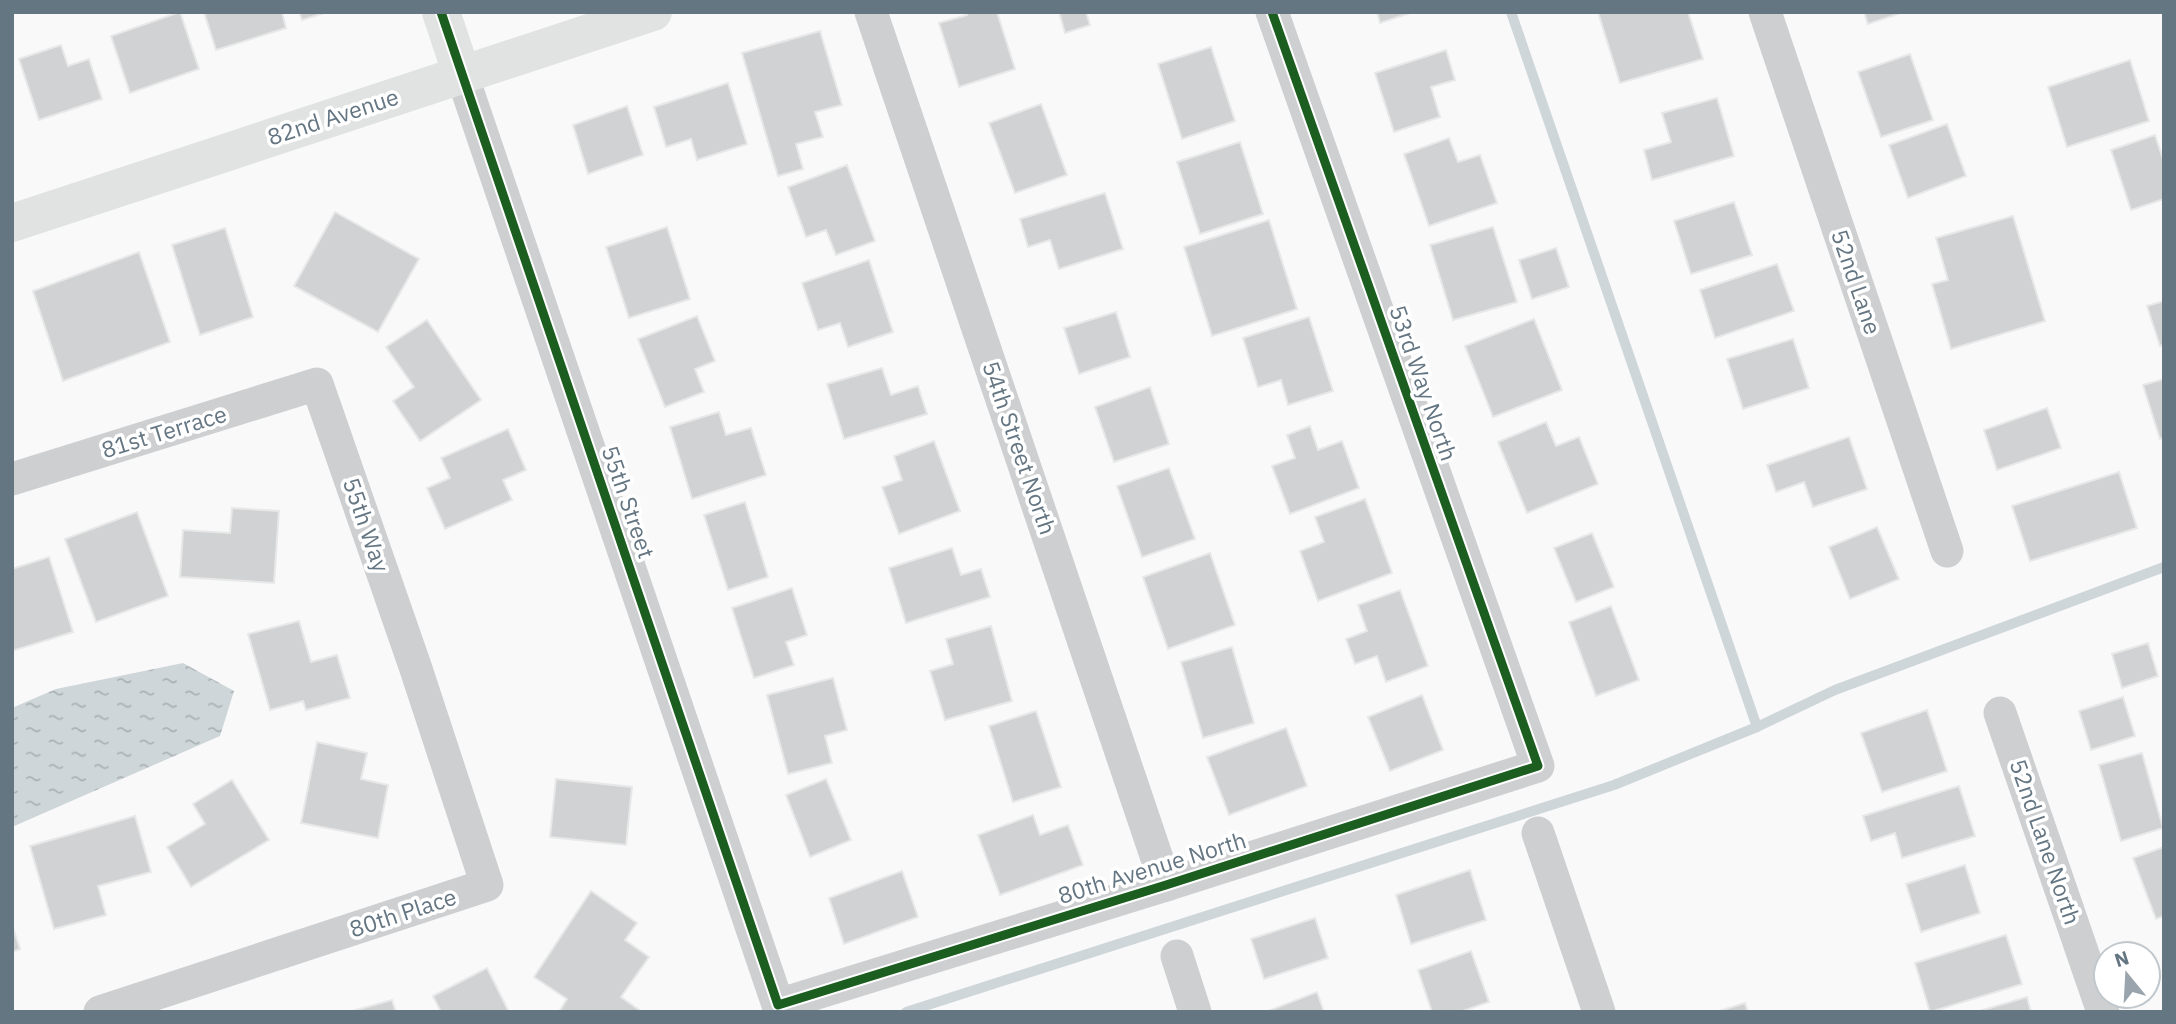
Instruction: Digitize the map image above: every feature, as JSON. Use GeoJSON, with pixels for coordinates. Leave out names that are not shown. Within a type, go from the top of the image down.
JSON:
{"type":"FeatureCollection","features":[{"type":"Feature","properties":{"kind":"street","name":"55th Street"},"geometry":{"type":"LineString","coordinates":[[442,12],[778,1004]]}},
{"type":"Feature","properties":{"kind":"street","name":"82nd Avenue"},"geometry":{"type":"LineString","coordinates":[[12,222],[653,12]]}},
{"type":"Feature","properties":{"kind":"street","name":"54th Street North"},"geometry":{"type":"LineString","coordinates":[[871,12],[1166,885]]}},
{"type":"Feature","properties":{"kind":"street","name":"53rd Way North"},"geometry":{"type":"LineString","coordinates":[[1272,12],[1538,766]]}},
{"type":"Feature","properties":{"kind":"street","name":"52nd Lane"},"geometry":{"type":"LineString","coordinates":[[1765,12],[1947,551]]}},
{"type":"Feature","properties":{"kind":"street","name":"81st Terrace"},"geometry":{"type":"LineString","coordinates":[[12,479],[317,384]]}},
{"type":"Feature","properties":{"kind":"street","name":"55th Way"},"geometry":{"type":"LineString","coordinates":[[317,384],[415,666]]}},
{"type":"Feature","properties":{"kind":"street","name":"80th Place"},"geometry":{"type":"LineString","coordinates":[[100,1012],[487,885],[415,666]]}},
{"type":"Feature","properties":{"kind":"street","name":"52nd Lane North"},"geometry":{"type":"LineString","coordinates":[[2000,713],[2103,1012]]}},
{"type":"Feature","properties":{"kind":"street","name":"80th Avenue North"},"geometry":{"type":"LineString","coordinates":[[778,1004],[1166,885],[1538,766]]}},
{"type":"Feature","properties":{"kind":"street"},"geometry":{"type":"LineString","coordinates":[[1538,832],[1599,1012]]}},
{"type":"Feature","properties":{"kind":"street"},"geometry":{"type":"LineString","coordinates":[[1177,956],[1195,1012]]}},
{"type":"Feature","properties":{"kind":"water"},"geometry":{"type":"Polygon","coordinates":[[[183,663],[234,691],[220,736],[12,827],[12,708],[56,689],[183,663]]]}},
{"type":"Feature","properties":{"kind":"building"},"geometry":{"type":"Polygon","coordinates":[[[180,12],[199,69],[130,93],[111,36],[180,12]]]}},
{"type":"Feature","properties":{"kind":"building"},"geometry":{"type":"Polygon","coordinates":[[[204,12],[282,12],[286,28],[216,50],[204,12]]]}},
{"type":"Feature","properties":{"kind":"building"},"geometry":{"type":"Polygon","coordinates":[[[299,12],[327,12],[302,20],[299,12]]]}},
{"type":"Feature","properties":{"kind":"building"},"geometry":{"type":"Polygon","coordinates":[[[966,12],[997,12],[1015,69],[959,87],[939,23],[967,15],[966,12]]]}},
{"type":"Feature","properties":{"kind":"building"},"geometry":{"type":"Polygon","coordinates":[[[1059,12],[1086,12],[1090,25],[1065,33],[1059,12]]]}},
{"type":"Feature","properties":{"kind":"building"},"geometry":{"type":"Polygon","coordinates":[[[1377,12],[1413,12],[1380,23],[1377,12]]]}},
{"type":"Feature","properties":{"kind":"building"},"geometry":{"type":"Polygon","coordinates":[[[1598,12],[1688,12],[1703,59],[1620,83],[1598,12]]]}},
{"type":"Feature","properties":{"kind":"building"},"geometry":{"type":"Polygon","coordinates":[[[1864,12],[1904,12],[1868,24],[1864,12]]]}},
{"type":"Feature","properties":{"kind":"building"},"geometry":{"type":"Polygon","coordinates":[[[820,31],[842,105],[815,112],[823,137],[796,144],[803,169],[778,176],[742,53],[820,31]]]}},
{"type":"Feature","properties":{"kind":"building"},"geometry":{"type":"Polygon","coordinates":[[[61,45],[68,66],[89,59],[102,99],[39,120],[19,59],[61,45]]]}},
{"type":"Feature","properties":{"kind":"building"},"geometry":{"type":"Polygon","coordinates":[[[1211,47],[1235,121],[1182,139],[1158,64],[1211,47]]]}},
{"type":"Feature","properties":{"kind":"building"},"geometry":{"type":"Polygon","coordinates":[[[1446,50],[1455,80],[1431,87],[1440,117],[1394,132],[1375,73],[1446,50]]]}},
{"type":"Feature","properties":{"kind":"building"},"geometry":{"type":"Polygon","coordinates":[[[1910,54],[1933,120],[1881,137],[1858,72],[1910,54]]]}},
{"type":"Feature","properties":{"kind":"building"},"geometry":{"type":"Polygon","coordinates":[[[2130,60],[2149,121],[2067,147],[2048,87],[2130,60]]]}},
{"type":"Feature","properties":{"kind":"building"},"geometry":{"type":"Polygon","coordinates":[[[728,83],[747,144],[697,160],[691,139],[666,147],[654,107],[728,83]]]}},
{"type":"Feature","properties":{"kind":"building"},"geometry":{"type":"Polygon","coordinates":[[[1717,98],[1734,156],[1652,180],[1644,150],[1671,142],[1662,113],[1717,98]]]}},
{"type":"Feature","properties":{"kind":"building"},"geometry":{"type":"Polygon","coordinates":[[[1041,104],[1067,175],[1015,193],[989,123],[1041,104]]]}},
{"type":"Feature","properties":{"kind":"building"},"geometry":{"type":"Polygon","coordinates":[[[627,106],[643,155],[588,174],[573,125],[627,106]]]}},
{"type":"Feature","properties":{"kind":"building"},"geometry":{"type":"Polygon","coordinates":[[[1947,124],[1966,176],[1908,198],[1889,145],[1947,124]]]}},
{"type":"Feature","properties":{"kind":"building"},"geometry":{"type":"Polygon","coordinates":[[[2155,135],[2164,162],[2164,199],[2131,210],[2111,150],[2155,135]]]}},
{"type":"Feature","properties":{"kind":"building"},"geometry":{"type":"Polygon","coordinates":[[[1449,138],[1458,162],[1480,155],[1497,203],[1429,226],[1404,154],[1449,138]]]}},
{"type":"Feature","properties":{"kind":"building"},"geometry":{"type":"Polygon","coordinates":[[[1240,142],[1263,214],[1200,234],[1177,162],[1240,142]]]}},
{"type":"Feature","properties":{"kind":"building"},"geometry":{"type":"Polygon","coordinates":[[[847,165],[875,241],[836,255],[826,230],[806,237],[788,187],[847,165]]]}},
{"type":"Feature","properties":{"kind":"building"},"geometry":{"type":"Polygon","coordinates":[[[1105,193],[1123,249],[1059,269],[1050,240],[1028,247],[1020,219],[1105,193]]]}},
{"type":"Feature","properties":{"kind":"building"},"geometry":{"type":"Polygon","coordinates":[[[1734,202],[1752,255],[1691,274],[1674,221],[1734,202]]]}},
{"type":"Feature","properties":{"kind":"building"},"geometry":{"type":"Polygon","coordinates":[[[335,212],[419,259],[378,332],[294,286],[335,212]]]}},
{"type":"Feature","properties":{"kind":"building"},"geometry":{"type":"Polygon","coordinates":[[[2013,216],[2045,321],[1951,349],[1932,284],[1948,280],[1936,238],[2013,216]]]}},
{"type":"Feature","properties":{"kind":"building"},"geometry":{"type":"Polygon","coordinates":[[[1269,220],[1297,309],[1212,336],[1184,247],[1269,220]]]}},
{"type":"Feature","properties":{"kind":"building"},"geometry":{"type":"Polygon","coordinates":[[[667,227],[690,299],[629,318],[606,247],[667,227]]]}},
{"type":"Feature","properties":{"kind":"building"},"geometry":{"type":"Polygon","coordinates":[[[1493,227],[1517,302],[1453,320],[1430,245],[1493,227]]]}},
{"type":"Feature","properties":{"kind":"building"},"geometry":{"type":"Polygon","coordinates":[[[225,228],[253,317],[200,335],[172,245],[225,228]]]}},
{"type":"Feature","properties":{"kind":"building"},"geometry":{"type":"Polygon","coordinates":[[[1556,248],[1569,287],[1532,299],[1519,260],[1556,248]]]}},
{"type":"Feature","properties":{"kind":"building"},"geometry":{"type":"Polygon","coordinates":[[[139,252],[170,342],[63,381],[33,291],[139,252]]]}},
{"type":"Feature","properties":{"kind":"building"},"geometry":{"type":"Polygon","coordinates":[[[869,260],[893,332],[848,347],[840,323],[818,330],[802,283],[869,260]]]}},
{"type":"Feature","properties":{"kind":"building"},"geometry":{"type":"Polygon","coordinates":[[[1777,264],[1794,311],[1715,338],[1700,290],[1777,264]]]}},
{"type":"Feature","properties":{"kind":"building"},"geometry":{"type":"Polygon","coordinates":[[[2164,301],[2164,345],[2160,346],[2147,306],[2164,301]]]}},
{"type":"Feature","properties":{"kind":"building"},"geometry":{"type":"Polygon","coordinates":[[[1116,312],[1130,357],[1079,374],[1064,328],[1116,312]]]}},
{"type":"Feature","properties":{"kind":"building"},"geometry":{"type":"Polygon","coordinates":[[[697,316],[715,361],[695,369],[704,392],[665,407],[638,339],[697,316]]]}},
{"type":"Feature","properties":{"kind":"building"},"geometry":{"type":"Polygon","coordinates":[[[1309,317],[1333,391],[1288,405],[1281,380],[1258,387],[1243,338],[1309,317]]]}},
{"type":"Feature","properties":{"kind":"building"},"geometry":{"type":"Polygon","coordinates":[[[1534,319],[1562,390],[1493,417],[1465,346],[1534,319]]]}},
{"type":"Feature","properties":{"kind":"building"},"geometry":{"type":"Polygon","coordinates":[[[427,320],[481,400],[420,441],[393,401],[414,387],[386,347],[427,320]]]}},
{"type":"Feature","properties":{"kind":"building"},"geometry":{"type":"Polygon","coordinates":[[[1793,339],[1809,388],[1743,409],[1727,359],[1793,339]]]}},
{"type":"Feature","properties":{"kind":"building"},"geometry":{"type":"Polygon","coordinates":[[[882,368],[891,395],[918,386],[927,414],[844,439],[827,384],[882,368]]]}},
{"type":"Feature","properties":{"kind":"building"},"geometry":{"type":"Polygon","coordinates":[[[2164,379],[2164,437],[2160,439],[2143,385],[2164,379]]]}},
{"type":"Feature","properties":{"kind":"building"},"geometry":{"type":"Polygon","coordinates":[[[1150,387],[1169,444],[1114,462],[1095,407],[1150,387]]]}},
{"type":"Feature","properties":{"kind":"building"},"geometry":{"type":"Polygon","coordinates":[[[2047,408],[2061,448],[1997,470],[1984,430],[2047,408]]]}},
{"type":"Feature","properties":{"kind":"building"},"geometry":{"type":"Polygon","coordinates":[[[719,412],[726,435],[751,428],[766,475],[692,499],[670,427],[719,412]]]}},
{"type":"Feature","properties":{"kind":"building"},"geometry":{"type":"Polygon","coordinates":[[[1546,422],[1556,446],[1579,437],[1598,484],[1527,513],[1498,442],[1546,422]]]}},
{"type":"Feature","properties":{"kind":"building"},"geometry":{"type":"Polygon","coordinates":[[[1310,426],[1318,450],[1342,441],[1359,488],[1290,514],[1272,466],[1295,458],[1287,435],[1310,426]]]}},
{"type":"Feature","properties":{"kind":"building"},"geometry":{"type":"Polygon","coordinates":[[[508,429],[526,470],[503,480],[512,500],[445,529],[427,488],[450,478],[441,458],[508,429]]]}},
{"type":"Feature","properties":{"kind":"building"},"geometry":{"type":"Polygon","coordinates":[[[1849,437],[1867,489],[1813,507],[1804,482],[1776,492],[1767,465],[1849,437]]]}},
{"type":"Feature","properties":{"kind":"building"},"geometry":{"type":"Polygon","coordinates":[[[934,441],[960,511],[899,534],[882,487],[902,480],[894,456],[934,441]]]}},
{"type":"Feature","properties":{"kind":"building"},"geometry":{"type":"Polygon","coordinates":[[[1169,468],[1195,539],[1142,557],[1117,486],[1169,468]]]}},
{"type":"Feature","properties":{"kind":"building"},"geometry":{"type":"Polygon","coordinates":[[[2119,472],[2137,528],[2030,561],[2012,506],[2119,472]]]}},
{"type":"Feature","properties":{"kind":"building"},"geometry":{"type":"Polygon","coordinates":[[[1365,499],[1392,573],[1318,601],[1300,551],[1324,542],[1315,517],[1365,499]]]}},
{"type":"Feature","properties":{"kind":"building"},"geometry":{"type":"Polygon","coordinates":[[[745,502],[768,577],[728,590],[704,515],[745,502]]]}},
{"type":"Feature","properties":{"kind":"building"},"geometry":{"type":"Polygon","coordinates":[[[232,508],[279,511],[274,583],[180,577],[183,530],[230,533],[232,508]]]}},
{"type":"Feature","properties":{"kind":"building"},"geometry":{"type":"Polygon","coordinates":[[[137,512],[168,596],[96,622],[65,539],[137,512]]]}},
{"type":"Feature","properties":{"kind":"building"},"geometry":{"type":"Polygon","coordinates":[[[1877,527],[1899,579],[1850,599],[1829,547],[1877,527]]]}},
{"type":"Feature","properties":{"kind":"building"},"geometry":{"type":"Polygon","coordinates":[[[1592,533],[1614,587],[1576,602],[1554,548],[1592,533]]]}},
{"type":"Feature","properties":{"kind":"building"},"geometry":{"type":"Polygon","coordinates":[[[952,548],[961,575],[981,569],[990,597],[906,623],[889,568],[952,548]]]}},
{"type":"Feature","properties":{"kind":"building"},"geometry":{"type":"Polygon","coordinates":[[[1210,553],[1235,625],[1168,649],[1143,577],[1210,553]]]}},
{"type":"Feature","properties":{"kind":"building"},"geometry":{"type":"Polygon","coordinates":[[[49,557],[73,632],[12,651],[12,569],[49,557]]]}},
{"type":"Feature","properties":{"kind":"building"},"geometry":{"type":"Polygon","coordinates":[[[792,588],[807,635],[786,642],[794,665],[754,678],[732,608],[792,588]]]}},
{"type":"Feature","properties":{"kind":"building"},"geometry":{"type":"Polygon","coordinates":[[[1400,590],[1428,666],[1386,682],[1377,656],[1355,664],[1346,639],[1367,631],[1358,605],[1400,590]]]}},
{"type":"Feature","properties":{"kind":"building"},"geometry":{"type":"Polygon","coordinates":[[[1611,606],[1639,680],[1596,696],[1569,622],[1611,606]]]}},
{"type":"Feature","properties":{"kind":"building"},"geometry":{"type":"Polygon","coordinates":[[[299,621],[311,662],[337,655],[350,698],[306,710],[303,701],[270,710],[248,634],[299,621]]]}},
{"type":"Feature","properties":{"kind":"building"},"geometry":{"type":"Polygon","coordinates":[[[991,626],[1012,701],[945,720],[930,671],[953,664],[946,639],[991,626]]]}},
{"type":"Feature","properties":{"kind":"building"},"geometry":{"type":"Polygon","coordinates":[[[2148,643],[2158,676],[2122,688],[2112,654],[2148,643]]]}},
{"type":"Feature","properties":{"kind":"building"},"geometry":{"type":"Polygon","coordinates":[[[1232,647],[1254,723],[1203,738],[1181,662],[1232,647]]]}},
{"type":"Feature","properties":{"kind":"building"},"geometry":{"type":"Polygon","coordinates":[[[833,678],[847,730],[825,736],[832,763],[788,774],[767,695],[833,678]]]}},
{"type":"Feature","properties":{"kind":"building"},"geometry":{"type":"Polygon","coordinates":[[[1422,695],[1443,750],[1390,771],[1368,717],[1422,695]]]}},
{"type":"Feature","properties":{"kind":"building"},"geometry":{"type":"Polygon","coordinates":[[[2123,697],[2135,736],[2091,750],[2079,711],[2123,697]]]}},
{"type":"Feature","properties":{"kind":"building"},"geometry":{"type":"Polygon","coordinates":[[[1927,710],[1947,771],[1882,792],[1861,733],[1927,710]]]}},
{"type":"Feature","properties":{"kind":"building"},"geometry":{"type":"Polygon","coordinates":[[[1036,711],[1061,787],[1013,802],[989,726],[1036,711]]]}},
{"type":"Feature","properties":{"kind":"building"},"geometry":{"type":"Polygon","coordinates":[[[1286,728],[1307,786],[1229,815],[1207,757],[1286,728]]]}},
{"type":"Feature","properties":{"kind":"building"},"geometry":{"type":"Polygon","coordinates":[[[317,742],[367,753],[361,779],[388,785],[378,838],[301,823],[317,742]]]}},
{"type":"Feature","properties":{"kind":"building"},"geometry":{"type":"Polygon","coordinates":[[[2142,753],[2163,828],[2121,841],[2099,765],[2142,753]]]}},
{"type":"Feature","properties":{"kind":"building"},"geometry":{"type":"Polygon","coordinates":[[[556,779],[632,787],[626,845],[550,837],[556,779]]]}},
{"type":"Feature","properties":{"kind":"building"},"geometry":{"type":"Polygon","coordinates":[[[826,779],[851,840],[810,857],[786,795],[826,779]]]}},
{"type":"Feature","properties":{"kind":"building"},"geometry":{"type":"Polygon","coordinates":[[[232,780],[269,840],[191,887],[167,847],[205,824],[193,804],[232,780]]]}},
{"type":"Feature","properties":{"kind":"building"},"geometry":{"type":"Polygon","coordinates":[[[1959,786],[1975,836],[1902,858],[1895,833],[1871,841],[1863,816],[1959,786]]]}},
{"type":"Feature","properties":{"kind":"building"},"geometry":{"type":"Polygon","coordinates":[[[1033,815],[1040,835],[1068,825],[1083,865],[1000,895],[978,835],[1033,815]]]}},
{"type":"Feature","properties":{"kind":"building"},"geometry":{"type":"Polygon","coordinates":[[[135,816],[151,872],[98,886],[106,915],[54,929],[30,846],[135,816]]]}},
{"type":"Feature","properties":{"kind":"building"},"geometry":{"type":"Polygon","coordinates":[[[2164,847],[2164,916],[2156,919],[2133,858],[2164,847]]]}},
{"type":"Feature","properties":{"kind":"building"},"geometry":{"type":"Polygon","coordinates":[[[1965,865],[1980,913],[1921,932],[1906,884],[1965,865]]]}},
{"type":"Feature","properties":{"kind":"building"},"geometry":{"type":"Polygon","coordinates":[[[1470,870],[1486,920],[1411,944],[1396,895],[1470,870]]]}},
{"type":"Feature","properties":{"kind":"building"},"geometry":{"type":"Polygon","coordinates":[[[902,871],[918,917],[844,944],[829,898],[902,871]]]}},
{"type":"Feature","properties":{"kind":"building"},"geometry":{"type":"Polygon","coordinates":[[[591,891],[637,923],[625,940],[649,957],[621,997],[642,1012],[559,1012],[567,999],[534,977],[591,891]]]}},
{"type":"Feature","properties":{"kind":"building"},"geometry":{"type":"Polygon","coordinates":[[[1315,918],[1328,958],[1264,979],[1251,939],[1315,918]]]}},
{"type":"Feature","properties":{"kind":"building"},"geometry":{"type":"Polygon","coordinates":[[[12,925],[20,949],[12,952],[12,925]]]}},
{"type":"Feature","properties":{"kind":"building"},"geometry":{"type":"Polygon","coordinates":[[[2006,935],[2022,984],[1930,1012],[1915,963],[2006,935]]]}},
{"type":"Feature","properties":{"kind":"building"},"geometry":{"type":"Polygon","coordinates":[[[1471,951],[1489,1002],[1460,1012],[1432,1012],[1418,970],[1471,951]]]}},
{"type":"Feature","properties":{"kind":"building"},"geometry":{"type":"Polygon","coordinates":[[[487,968],[509,1012],[441,1012],[433,996],[487,968]]]}},
{"type":"Feature","properties":{"kind":"building"},"geometry":{"type":"Polygon","coordinates":[[[1317,992],[1324,1012],[1268,1011],[1317,992]]]}},
{"type":"Feature","properties":{"kind":"building"},"geometry":{"type":"Polygon","coordinates":[[[2027,997],[2031,1012],[1976,1012],[2027,997]]]}},
{"type":"Feature","properties":{"kind":"building"},"geometry":{"type":"Polygon","coordinates":[[[392,1000],[396,1012],[349,1012],[392,1000]]]}},
{"type":"Feature","properties":{"kind":"building"},"geometry":{"type":"Polygon","coordinates":[[[1745,1003],[1748,1012],[1716,1012],[1745,1003]]]}},
{"type":"Feature","properties":{"kind":"waterway"},"geometry":{"type":"LineString","coordinates":[[1511,12],[1757,727]]}},
{"type":"Feature","properties":{"kind":"waterway"},"geometry":{"type":"LineString","coordinates":[[906,1012],[1614,785],[1757,727],[1835,690],[2164,567]]}},
{"type":"Feature","properties":{"kind":"cycle path"},"geometry":{"type":"LineString","coordinates":[[441,12],[778,1005],[1538,766],[1272,12]]}}]}
